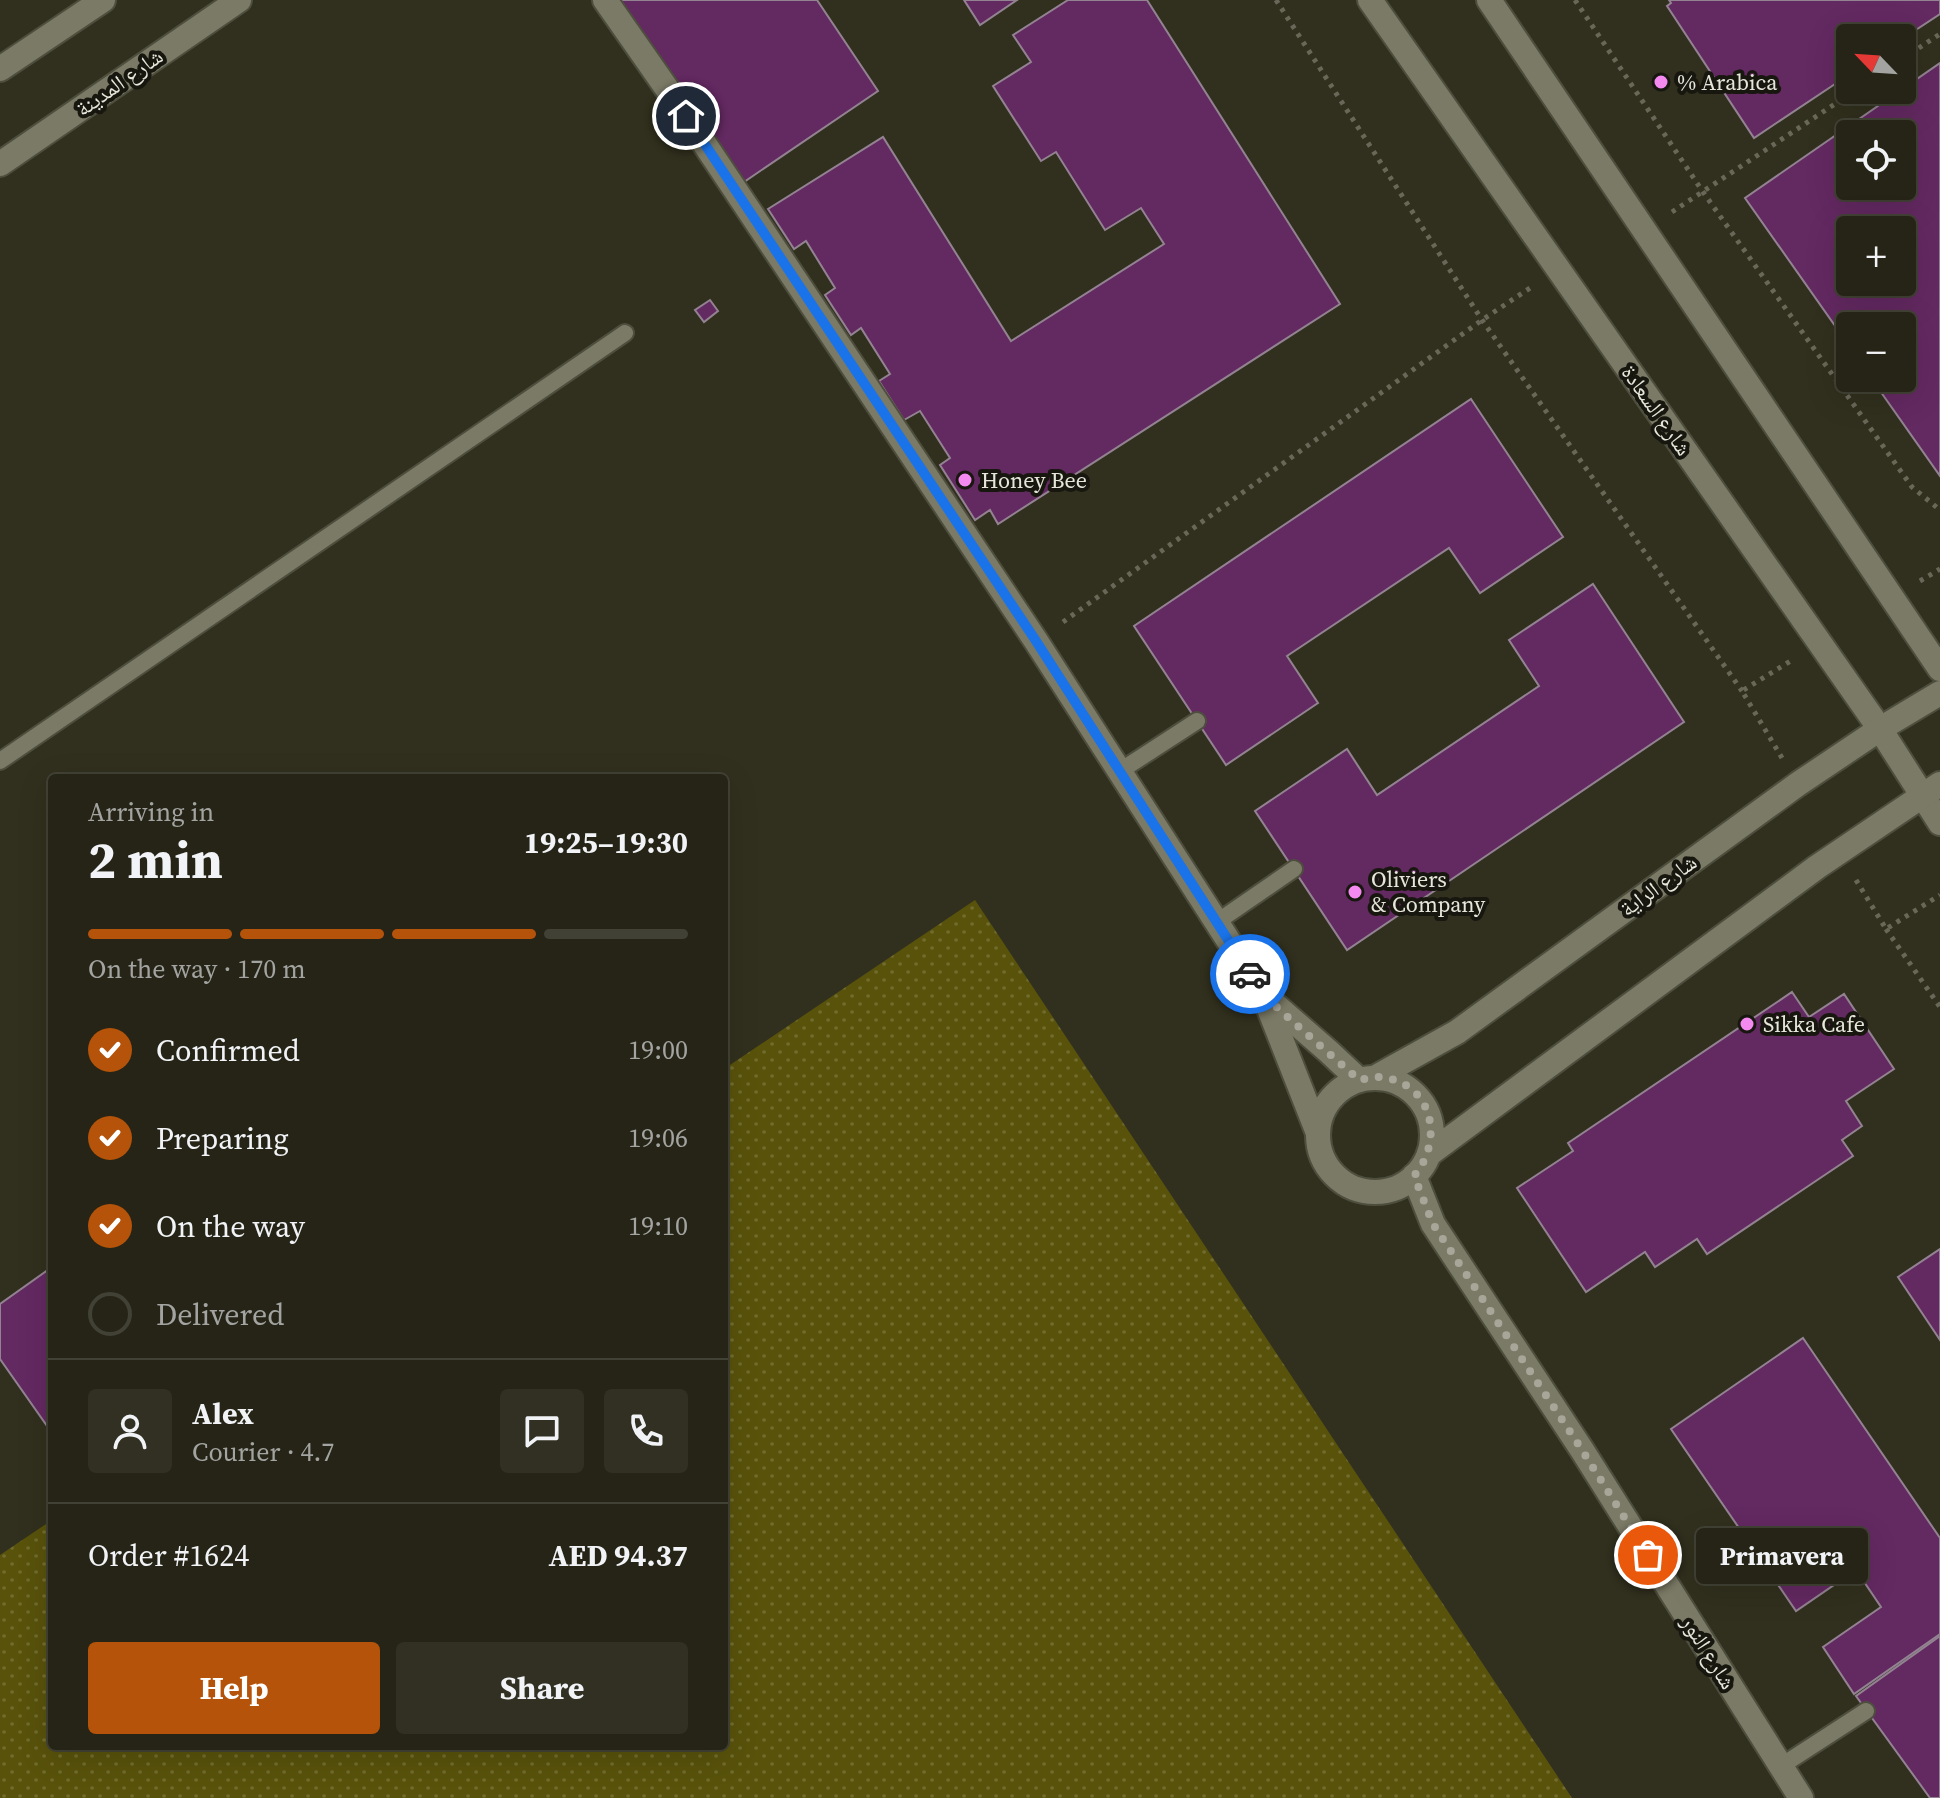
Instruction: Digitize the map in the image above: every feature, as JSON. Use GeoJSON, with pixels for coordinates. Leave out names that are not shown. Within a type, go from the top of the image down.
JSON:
{"type":"FeatureCollection","features":[{"type":"Feature","properties":{"kind":"street"},"geometry":{"type":"LineString","coordinates":[[3,63],[103,0]]}},
{"type":"Feature","properties":{"kind":"street","name":"شارع المدينة"},"geometry":{"type":"LineString","coordinates":[[0,164],[239,0]]}},
{"type":"Feature","properties":{"kind":"street"},"geometry":{"type":"LineString","coordinates":[[605,0],[694,128],[1036,641],[1264,996],[1318,1133],[1320,1151],[1327,1166],[1339,1179],[1354,1188],[1371,1192],[1388,1191],[1404,1184],[1423,1166],[1432,1137],[1430,1119],[1423,1102],[1410,1089],[1394,1081],[1368,1079],[1342,1087],[1321,1116],[1318,1133]]}},
{"type":"Feature","properties":{"kind":"street","name":"شارع السعادة"},"geometry":{"type":"LineString","coordinates":[[1370,0],[1880,729],[1931,789],[1940,823]]}},
{"type":"Feature","properties":{"kind":"street"},"geometry":{"type":"LineString","coordinates":[[1489,0],[1940,669]]}},
{"type":"Feature","properties":{"kind":"street","name":"شارع الراية"},"geometry":{"type":"LineString","coordinates":[[1368,1079],[1457,1032],[1798,784],[1940,693]]}},
{"type":"Feature","properties":{"kind":"street"},"geometry":{"type":"LineString","coordinates":[[1429,1154],[1839,852],[1931,789]]}},
{"type":"Feature","properties":{"kind":"street"},"geometry":{"type":"LineString","coordinates":[[1264,996],[1368,1079]]}},
{"type":"Feature","properties":{"kind":"street","name":"شارع النور"},"geometry":{"type":"LineString","coordinates":[[1414,1176],[1433,1224],[1582,1450],[1801,1798]]}},
{"type":"Feature","properties":{"kind":"street","name":"شارع النور"},"geometry":{"type":"LineString","coordinates":[[1388,1191],[1433,1224]]}},
{"type":"Feature","properties":{"kind":"lane"},"geometry":{"type":"LineString","coordinates":[[0,761],[625,333]]}},
{"type":"Feature","properties":{"kind":"lane"},"geometry":{"type":"LineString","coordinates":[[1120,771],[1197,721]]}},
{"type":"Feature","properties":{"kind":"lane"},"geometry":{"type":"LineString","coordinates":[[1217,922],[1294,869]]}},
{"type":"Feature","properties":{"kind":"lane"},"geometry":{"type":"LineString","coordinates":[[1781,1766],[1866,1711]]}},
{"type":"Feature","properties":{"kind":"path"},"geometry":{"type":"LineString","coordinates":[[1276,0],[1482,320],[1742,691],[1798,784]]}},
{"type":"Feature","properties":{"kind":"path"},"geometry":{"type":"LineString","coordinates":[[1575,0],[1703,192],[1912,487],[1940,510]]}},
{"type":"Feature","properties":{"kind":"path"},"geometry":{"type":"LineString","coordinates":[[1916,50],[1940,34]]}},
{"type":"Feature","properties":{"kind":"path"},"geometry":{"type":"LineString","coordinates":[[1644,231],[1836,103]]}},
{"type":"Feature","properties":{"kind":"path"},"geometry":{"type":"LineString","coordinates":[[1036,641],[1482,320],[1559,270]]}},
{"type":"Feature","properties":{"kind":"path"},"geometry":{"type":"LineString","coordinates":[[1742,691],[1820,643]]}},
{"type":"Feature","properties":{"kind":"path"},"geometry":{"type":"LineString","coordinates":[[1839,852],[1886,929],[1940,1007]]}},
{"type":"Feature","properties":{"kind":"path"},"geometry":{"type":"LineString","coordinates":[[1886,929],[1940,895]]}},
{"type":"Feature","properties":{"kind":"shaded area"},"geometry":{"type":"Polygon","coordinates":[[[975,900],[1572,1798],[0,1798],[0,1555],[48,1523],[48,1750],[728,1750],[728,1066],[975,900]]]}},
{"type":"Feature","properties":{"kind":"building"},"geometry":{"type":"Polygon","coordinates":[[[617,0],[817,0],[878,91],[741,184],[617,0]]]}},
{"type":"Feature","properties":{"kind":"building"},"geometry":{"type":"Polygon","coordinates":[[[964,0],[1017,0],[980,25],[964,0]]]}},
{"type":"Feature","properties":{"kind":"building"},"geometry":{"type":"Polygon","coordinates":[[[1068,0],[1147,0],[1340,304],[998,524],[990,510],[975,520],[940,465],[950,458],[920,411],[904,420],[879,381],[890,374],[861,328],[851,335],[825,295],[835,288],[806,241],[794,249],[768,209],[883,137],[1011,341],[1164,244],[1141,208],[1105,230],[1056,152],[1041,161],[993,86],[1031,62],[1013,35],[1068,0]]]}},
{"type":"Feature","properties":{"kind":"building"},"geometry":{"type":"Polygon","coordinates":[[[1669,0],[1940,0],[1940,14],[1916,30],[1916,24],[1836,24],[1836,83],[1754,138],[1667,6],[1671,3],[1669,0]]]}},
{"type":"Feature","properties":{"kind":"building"},"geometry":{"type":"Polygon","coordinates":[[[1940,63],[1940,476],[1881,392],[1916,392],[1916,312],[1836,312],[1836,327],[1745,198],[1836,135],[1836,200],[1916,200],[1916,120],[1858,120],[1881,104],[1916,104],[1916,80],[1940,63]]]}},
{"type":"Feature","properties":{"kind":"building"},"geometry":{"type":"Polygon","coordinates":[[[710,300],[718,311],[704,322],[695,310],[710,300]]]}},
{"type":"Feature","properties":{"kind":"building"},"geometry":{"type":"Polygon","coordinates":[[[1471,399],[1563,537],[1480,593],[1449,548],[1287,656],[1318,703],[1226,765],[1134,626],[1471,399]]]}},
{"type":"Feature","properties":{"kind":"building"},"geometry":{"type":"Polygon","coordinates":[[[1593,584],[1684,722],[1347,950],[1255,811],[1347,749],[1377,795],[1539,686],[1509,640],[1593,584]]]}},
{"type":"Feature","properties":{"kind":"building"},"geometry":{"type":"Polygon","coordinates":[[[1792,992],[1809,1017],[1844,994],[1894,1069],[1846,1101],[1862,1126],[1842,1140],[1853,1156],[1707,1254],[1697,1239],[1655,1267],[1645,1252],[1586,1292],[1517,1188],[1573,1151],[1568,1143],[1792,992]]]}},
{"type":"Feature","properties":{"kind":"building"},"geometry":{"type":"Polygon","coordinates":[[[1940,1249],[1940,1340],[1898,1277],[1940,1249]]]}},
{"type":"Feature","properties":{"kind":"building"},"geometry":{"type":"Polygon","coordinates":[[[48,1270],[48,1427],[0,1359],[0,1304],[48,1270]]]}},
{"type":"Feature","properties":{"kind":"building"},"geometry":{"type":"Polygon","coordinates":[[[1803,1338],[1940,1538],[1940,1634],[1854,1694],[1823,1647],[1881,1607],[1856,1570],[1796,1611],[1671,1429],[1803,1338]]]}},
{"type":"Feature","properties":{"kind":"building"},"geometry":{"type":"Polygon","coordinates":[[[1940,1636],[1940,1798],[1930,1798],[1856,1696],[1940,1636]]]}},
{"type":"Feature","properties":{"kind":"way so far"},"geometry":{"type":"LineString","coordinates":[[1250,974],[1264,996],[1359,1080],[1376,1077],[1394,1081],[1410,1089],[1423,1102],[1430,1119],[1432,1137],[1429,1154],[1414,1176],[1433,1224],[1648,1555]]}},
{"type":"Feature","properties":{"kind":"place","name":"% Arabica"},"geometry":{"type":"Point","coordinates":[1661,82]}},
{"type":"Feature","properties":{"kind":"place","name":"Honey Bee"},"geometry":{"type":"Point","coordinates":[965,480]}},
{"type":"Feature","properties":{"kind":"place","name":"Oliviers & Company"},"geometry":{"type":"Point","coordinates":[1355,892]}},
{"type":"Feature","properties":{"kind":"place","name":"Sikka Cafe"},"geometry":{"type":"Point","coordinates":[1747,1024]}},
{"type":"Feature","properties":{"kind":"place","name":"Primavera"},"geometry":{"type":"Point","coordinates":[1648,1555]}},
{"type":"Feature","properties":{"kind":"route"},"geometry":{"type":"LineString","coordinates":[[686,116],[1036,641],[1250,974]]}}]}
